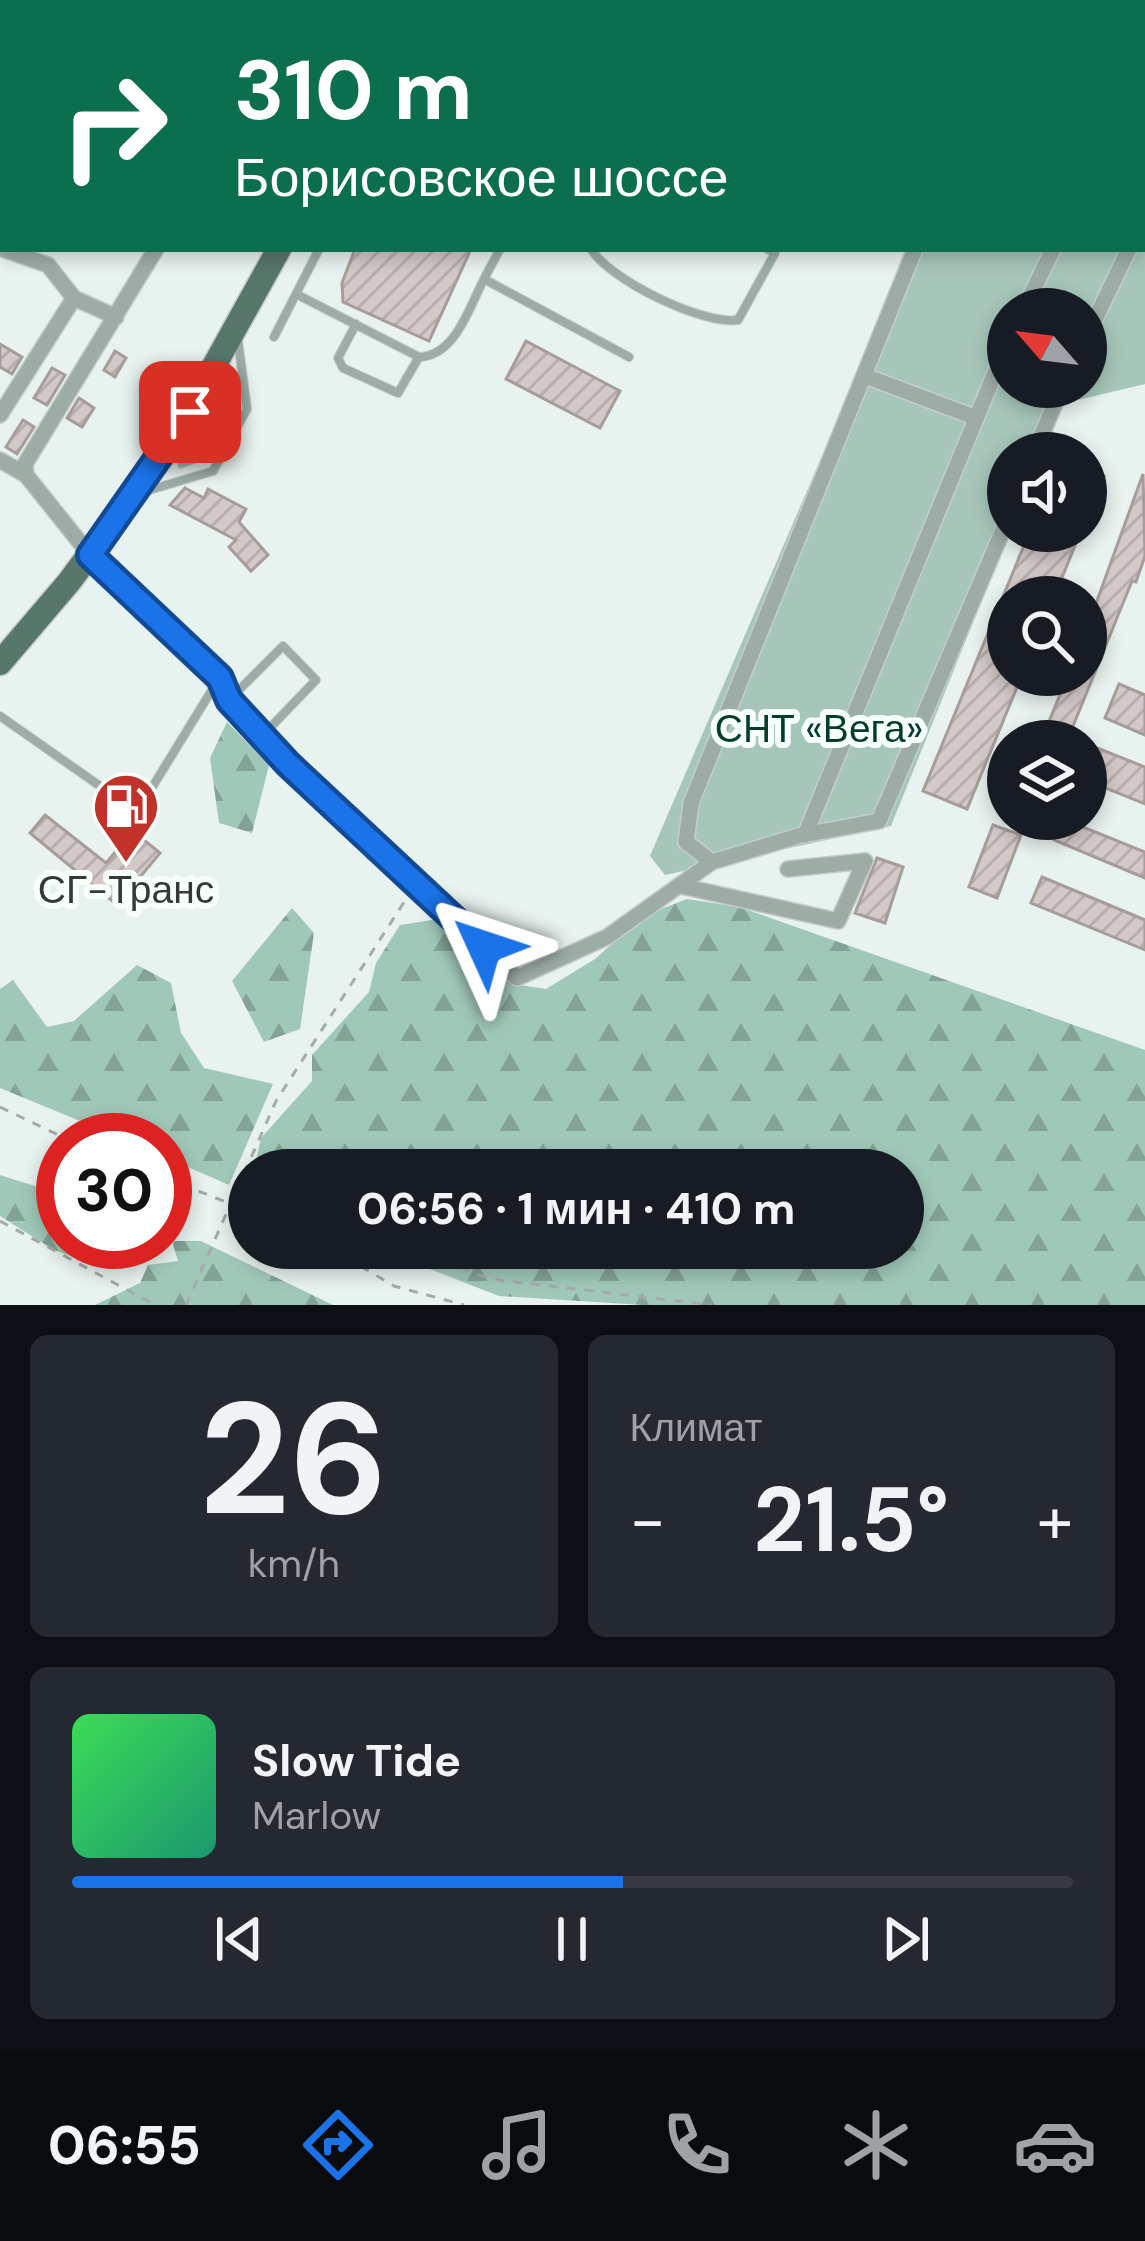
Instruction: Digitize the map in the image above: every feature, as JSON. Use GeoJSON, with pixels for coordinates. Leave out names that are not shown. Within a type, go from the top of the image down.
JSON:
{"type":"FeatureCollection","features":[{"type":"Feature","properties":{"kind":"main road"},"geometry":{"type":"LineString","coordinates":[[0,663],[136,495],[190,412],[277,252]]}},
{"type":"Feature","properties":{"kind":"street"},"geometry":{"type":"LineString","coordinates":[[11,252],[48,265],[74,298],[116,317]]}},
{"type":"Feature","properties":{"kind":"street"},"geometry":{"type":"LineString","coordinates":[[26,475],[25,464],[154,252]]}},
{"type":"Feature","properties":{"kind":"street"},"geometry":{"type":"LineString","coordinates":[[712,862],[686,842],[692,803],[868,377],[914,252]]}},
{"type":"Feature","properties":{"kind":"street"},"geometry":{"type":"LineString","coordinates":[[1034,288],[1051,252]]}},
{"type":"Feature","properties":{"kind":"street"},"geometry":{"type":"LineString","coordinates":[[1107,295],[1128,252]]}},
{"type":"Feature","properties":{"kind":"street"},"geometry":{"type":"LineString","coordinates":[[0,415],[74,298]]}},
{"type":"Feature","properties":{"kind":"street"},"geometry":{"type":"LineString","coordinates":[[868,377],[974,417]]}},
{"type":"Feature","properties":{"kind":"street"},"geometry":{"type":"LineString","coordinates":[[805,835],[987,388]]}},
{"type":"Feature","properties":{"kind":"street"},"geometry":{"type":"LineString","coordinates":[[0,460],[26,475],[90,555],[220,678],[229,700],[263,735],[518,978],[607,937],[712,862],[805,835],[879,821],[994,552]]}},
{"type":"Feature","properties":{"kind":"street"},"geometry":{"type":"LineString","coordinates":[[681,886],[838,921],[865,861],[788,869]]}},
{"type":"Feature","properties":{"kind":"lane"},"geometry":{"type":"LineString","coordinates":[[274,337],[317,252]]}},
{"type":"Feature","properties":{"kind":"lane"},"geometry":{"type":"LineString","coordinates":[[296,294],[419,358],[434,356],[450,343],[498,252]]}},
{"type":"Feature","properties":{"kind":"lane"},"geometry":{"type":"LineString","coordinates":[[593,252],[604,267],[713,323],[738,320],[776,254],[772,252]]}},
{"type":"Feature","properties":{"kind":"lane"},"geometry":{"type":"LineString","coordinates":[[484,280],[629,357]]}},
{"type":"Feature","properties":{"kind":"lane"},"geometry":{"type":"LineString","coordinates":[[356,324],[338,358],[343,368],[394,394],[401,391],[419,358]]}},
{"type":"Feature","properties":{"kind":"lane"},"geometry":{"type":"LineString","coordinates":[[136,495],[213,471],[248,409],[236,328]]}},
{"type":"Feature","properties":{"kind":"lane"},"geometry":{"type":"LineString","coordinates":[[229,700],[283,646],[316,680],[263,735]]}},
{"type":"Feature","properties":{"kind":"lane"},"geometry":{"type":"LineString","coordinates":[[0,716],[137,812],[220,678]]}},
{"type":"Feature","properties":{"kind":"path"},"geometry":{"type":"LineString","coordinates":[[254,1149],[276,1101],[416,885]]}},
{"type":"Feature","properties":{"kind":"path"},"geometry":{"type":"LineString","coordinates":[[0,1107],[36,1124]]}},
{"type":"Feature","properties":{"kind":"path"},"geometry":{"type":"LineString","coordinates":[[192,1188],[228,1202]]}},
{"type":"Feature","properties":{"kind":"path"},"geometry":{"type":"LineString","coordinates":[[186,1305],[228,1210]]}},
{"type":"Feature","properties":{"kind":"path"},"geometry":{"type":"LineString","coordinates":[[0,1221],[154,1305]]}},
{"type":"Feature","properties":{"kind":"path"},"geometry":{"type":"LineString","coordinates":[[365,1269],[394,1286],[464,1305]]}},
{"type":"Feature","properties":{"kind":"path"},"geometry":{"type":"LineString","coordinates":[[465,1269],[490,1279],[712,1305]]}},
{"type":"Feature","properties":{"kind":"green space","name":"СНТ «Вега»"},"geometry":{"type":"Polygon","coordinates":[[[910,252],[1145,252],[1145,384],[1107,393],[1107,288],[987,288],[987,408],[1059,408],[1050,432],[987,432],[987,552],[1002,552],[992,576],[987,576],[987,588],[891,826],[665,875],[650,856],[910,252]]]}},
{"type":"Feature","properties":{"kind":"green space"},"geometry":{"type":"Polygon","coordinates":[[[227,375],[235,381],[239,405],[211,458],[179,469],[177,462],[227,375]]]}},
{"type":"Feature","properties":{"kind":"green space"},"geometry":{"type":"Polygon","coordinates":[[[227,722],[269,765],[252,833],[219,823],[210,758],[227,722]]]}},
{"type":"Feature","properties":{"kind":"green space"},"geometry":{"type":"Polygon","coordinates":[[[687,899],[739,907],[1145,1050],[1145,1305],[643,1305],[499,1296],[430,1269],[924,1269],[924,1149],[259,1149],[261,1138],[312,1081],[312,1055],[369,992],[376,963],[400,925],[438,919],[520,985],[546,989],[595,959],[643,916],[687,899]]]}},
{"type":"Feature","properties":{"kind":"green space"},"geometry":{"type":"Polygon","coordinates":[[[292,908],[314,933],[300,1029],[264,1042],[232,981],[292,908]]]}},
{"type":"Feature","properties":{"kind":"green space"},"geometry":{"type":"Polygon","coordinates":[[[137,965],[171,983],[181,1033],[204,1068],[273,1084],[245,1149],[228,1149],[228,1185],[192,1169],[192,1113],[61,1113],[0,1088],[0,989],[13,980],[47,1027],[74,1021],[137,965]]]}},
{"type":"Feature","properties":{"kind":"green space"},"geometry":{"type":"Polygon","coordinates":[[[0,1175],[36,1186],[36,1239],[0,1216],[0,1175]]]}},
{"type":"Feature","properties":{"kind":"green space"},"geometry":{"type":"Polygon","coordinates":[[[192,1241],[201,1241],[228,1254],[228,1269],[259,1269],[333,1305],[95,1305],[140,1283],[146,1269],[192,1269],[192,1241]]]}},
{"type":"Feature","properties":{"kind":"building"},"geometry":{"type":"Polygon","coordinates":[[[354,252],[470,252],[429,341],[343,302],[342,283],[354,252]]]}},
{"type":"Feature","properties":{"kind":"building"},"geometry":{"type":"Polygon","coordinates":[[[526,341],[620,391],[600,428],[506,379],[526,341]]]}},
{"type":"Feature","properties":{"kind":"building"},"geometry":{"type":"Polygon","coordinates":[[[0,344],[22,357],[12,374],[0,367],[0,344]]]}},
{"type":"Feature","properties":{"kind":"building"},"geometry":{"type":"Polygon","coordinates":[[[115,351],[126,358],[115,377],[104,370],[115,351]]]}},
{"type":"Feature","properties":{"kind":"building"},"geometry":{"type":"Polygon","coordinates":[[[52,368],[65,375],[47,405],[34,398],[52,368]]]}},
{"type":"Feature","properties":{"kind":"building"},"geometry":{"type":"Polygon","coordinates":[[[79,398],[94,408],[82,427],[67,418],[79,398]]]}},
{"type":"Feature","properties":{"kind":"building"},"geometry":{"type":"Polygon","coordinates":[[[23,420],[34,427],[17,454],[6,447],[23,420]]]}},
{"type":"Feature","properties":{"kind":"building"},"geometry":{"type":"Polygon","coordinates":[[[1143,474],[1145,556],[1107,643],[1106,576],[1143,474]]]}},
{"type":"Feature","properties":{"kind":"building"},"geometry":{"type":"Polygon","coordinates":[[[185,488],[204,498],[208,489],[246,509],[239,522],[268,555],[251,571],[229,547],[236,540],[170,505],[185,488]]]}},
{"type":"Feature","properties":{"kind":"building"},"geometry":{"type":"Polygon","coordinates":[[[1021,552],[1072,552],[1063,576],[1011,576],[1021,552]]]}},
{"type":"Feature","properties":{"kind":"building"},"geometry":{"type":"Polygon","coordinates":[[[987,635],[987,696],[1013,696],[1004,720],[987,720],[987,760],[967,809],[923,791],[987,635]]]}},
{"type":"Feature","properties":{"kind":"building"},"geometry":{"type":"Polygon","coordinates":[[[1119,684],[1145,695],[1145,735],[1105,718],[1119,684]]]}},
{"type":"Feature","properties":{"kind":"building"},"geometry":{"type":"Polygon","coordinates":[[[1059,696],[1085,696],[1076,720],[1050,720],[1059,696]]]}},
{"type":"Feature","properties":{"kind":"building"},"geometry":{"type":"Polygon","coordinates":[[[1107,752],[1145,767],[1145,804],[1107,789],[1107,752]]]}},
{"type":"Feature","properties":{"kind":"building"},"geometry":{"type":"Polygon","coordinates":[[[45,815],[106,863],[133,831],[160,853],[117,905],[30,833],[45,815]]]}},
{"type":"Feature","properties":{"kind":"building"},"geometry":{"type":"Polygon","coordinates":[[[1107,837],[1145,852],[1145,878],[1054,840],[1107,837]]]}},
{"type":"Feature","properties":{"kind":"building"},"geometry":{"type":"Polygon","coordinates":[[[987,840],[1019,840],[997,898],[969,887],[987,840]]]}},
{"type":"Feature","properties":{"kind":"building"},"geometry":{"type":"Polygon","coordinates":[[[877,858],[903,867],[885,923],[855,913],[877,858]]]}},
{"type":"Feature","properties":{"kind":"building"},"geometry":{"type":"Polygon","coordinates":[[[1042,877],[1145,920],[1145,950],[1031,903],[1042,877]]]}},
{"type":"Feature","properties":{"kind":"place","name":"СГ-Транс"},"geometry":{"type":"Point","coordinates":[126,865]}},
{"type":"Feature","properties":{"kind":"route"},"geometry":{"type":"LineString","coordinates":[[190,412],[90,555],[220,678],[229,700],[288,764],[484,947]]}}]}
